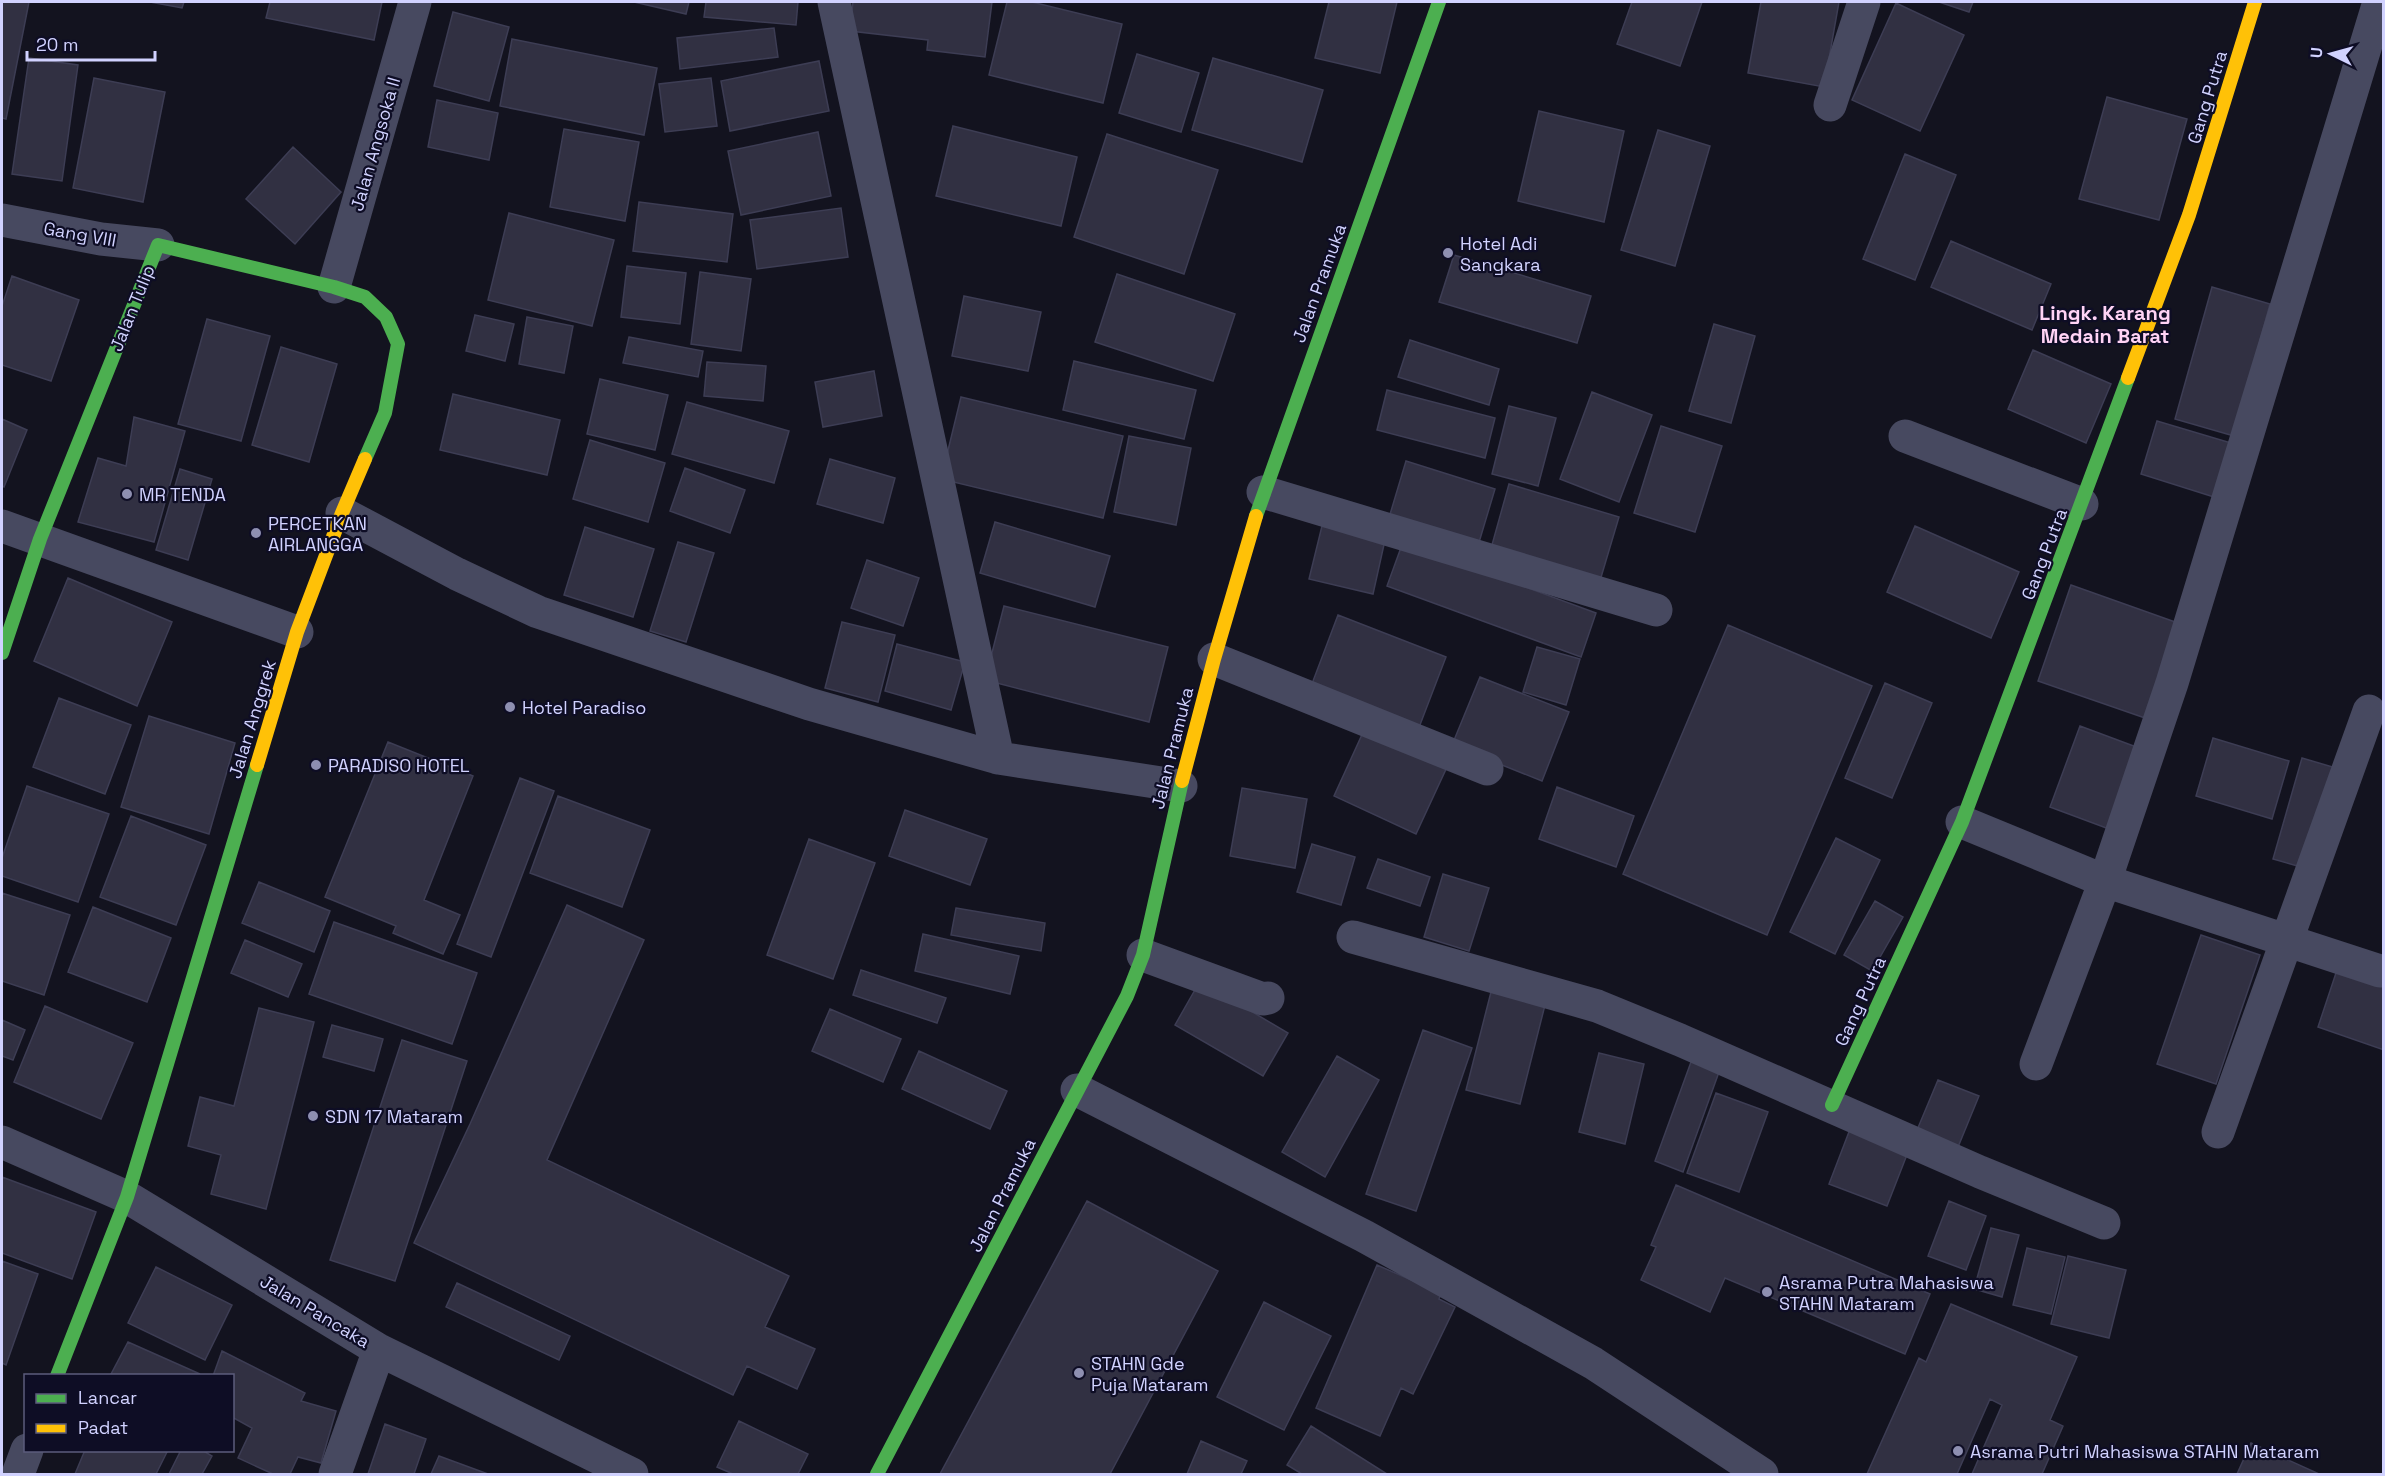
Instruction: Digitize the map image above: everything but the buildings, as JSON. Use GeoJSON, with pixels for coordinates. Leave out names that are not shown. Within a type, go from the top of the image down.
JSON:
{"type":"FeatureCollection","features":[{"type":"Feature","properties":{"kind":"street","name":"Jalan Angsoka II"},"geometry":{"type":"LineString","coordinates":[[334,287],[415,2]]}},
{"type":"Feature","properties":{"kind":"street"},"geometry":{"type":"LineString","coordinates":[[834,2],[998,758]]}},
{"type":"Feature","properties":{"kind":"street","name":"Jalan Pramuka"},"geometry":{"type":"LineString","coordinates":[[877,1474],[1127,996],[1143,955],[1181,786],[1214,659],[1263,492],[1439,2]]}},
{"type":"Feature","properties":{"kind":"street"},"geometry":{"type":"LineString","coordinates":[[1830,105],[1864,2]]}},
{"type":"Feature","properties":{"kind":"street","name":"Gang Putra"},"geometry":{"type":"LineString","coordinates":[[1832,1105],[1962,822],[2189,215],[2255,2]]}},
{"type":"Feature","properties":{"kind":"street"},"geometry":{"type":"LineString","coordinates":[[2036,1064],[2105,880],[2172,683],[2379,2]]}},
{"type":"Feature","properties":{"kind":"street","name":"Gang VIII"},"geometry":{"type":"LineString","coordinates":[[2,220],[102,239],[158,245]]}},
{"type":"Feature","properties":{"kind":"street","name":"Jalan Tulip"},"geometry":{"type":"LineString","coordinates":[[2,653],[40,539],[158,245],[334,287]]}},
{"type":"Feature","properties":{"kind":"street","name":"Jalan Anggrek"},"geometry":{"type":"LineString","coordinates":[[58,1374],[128,1197],[297,632],[342,513],[385,413],[398,344],[386,317],[365,297],[334,287]]}},
{"type":"Feature","properties":{"kind":"street"},"geometry":{"type":"LineString","coordinates":[[1905,436],[2082,504]]}},
{"type":"Feature","properties":{"kind":"street"},"geometry":{"type":"LineString","coordinates":[[1263,492],[1656,610]]}},
{"type":"Feature","properties":{"kind":"street"},"geometry":{"type":"LineString","coordinates":[[342,513],[457,574],[538,612],[809,704],[998,758],[1181,786]]}},
{"type":"Feature","properties":{"kind":"street"},"geometry":{"type":"LineString","coordinates":[[2,526],[297,632]]}},
{"type":"Feature","properties":{"kind":"street"},"geometry":{"type":"LineString","coordinates":[[1214,659],[1487,769]]}},
{"type":"Feature","properties":{"kind":"street"},"geometry":{"type":"LineString","coordinates":[[2218,1132],[2369,711]]}},
{"type":"Feature","properties":{"kind":"street"},"geometry":{"type":"LineString","coordinates":[[1962,822],[2105,880],[2380,971]]}},
{"type":"Feature","properties":{"kind":"street"},"geometry":{"type":"LineString","coordinates":[[1353,937],[1596,1006],[1832,1105],[1980,1172],[2104,1223]]}},
{"type":"Feature","properties":{"kind":"street"},"geometry":{"type":"LineString","coordinates":[[1143,955],[1263,999],[1268,998]]}},
{"type":"Feature","properties":{"kind":"street"},"geometry":{"type":"LineString","coordinates":[[1077,1090],[1364,1236],[1593,1363],[1762,1474]]}},
{"type":"Feature","properties":{"kind":"street","name":"Jalan Pancaka"},"geometry":{"type":"LineString","coordinates":[[2,1142],[128,1197],[379,1350],[632,1474]]}},
{"type":"Feature","properties":{"kind":"street"},"geometry":{"type":"LineString","coordinates":[[335,1474],[379,1350]]}},
{"type":"Feature","properties":{"kind":"street"},"geometry":{"type":"LineString","coordinates":[[18,1474],[26,1452]]}},
{"type":"Feature","properties":{"kind":"traffic: fast"},"geometry":{"type":"LineString","coordinates":[[1256,516],[1439,2]]}},
{"type":"Feature","properties":{"kind":"traffic: fast"},"geometry":{"type":"LineString","coordinates":[[2,653],[40,539],[158,245],[334,287],[365,297],[386,317],[398,344],[385,413],[365,459]]}},
{"type":"Feature","properties":{"kind":"traffic: fast"},"geometry":{"type":"LineString","coordinates":[[1832,1105],[1962,822],[2128,378]]}},
{"type":"Feature","properties":{"kind":"traffic: fast"},"geometry":{"type":"LineString","coordinates":[[58,1374],[127,1197],[257,765]]}},
{"type":"Feature","properties":{"kind":"traffic: fast"},"geometry":{"type":"LineString","coordinates":[[877,1474],[1127,996],[1143,955],[1182,781]]}},
{"type":"Feature","properties":{"kind":"traffic: slow"},"geometry":{"type":"LineString","coordinates":[[2128,378],[2189,215],[2255,2]]}},
{"type":"Feature","properties":{"kind":"traffic: slow"},"geometry":{"type":"LineString","coordinates":[[257,765],[297,632],[365,459]]}},
{"type":"Feature","properties":{"kind":"traffic: slow"},"geometry":{"type":"LineString","coordinates":[[1182,781],[1214,659],[1256,516]]}},
{"type":"Feature","properties":{"kind":"place","name":"Hotel Adi Sangkara"},"geometry":{"type":"Point","coordinates":[1448,253]}},
{"type":"Feature","properties":{"kind":"place","name":"MR TENDA"},"geometry":{"type":"Point","coordinates":[127,494]}},
{"type":"Feature","properties":{"kind":"place","name":"PERCETKAN AIRLANGGA"},"geometry":{"type":"Point","coordinates":[256,533]}},
{"type":"Feature","properties":{"kind":"place","name":"Hotel Paradiso"},"geometry":{"type":"Point","coordinates":[510,707]}},
{"type":"Feature","properties":{"kind":"place","name":"PARADISO HOTEL"},"geometry":{"type":"Point","coordinates":[316,765]}},
{"type":"Feature","properties":{"kind":"place","name":"SDN 17 Mataram"},"geometry":{"type":"Point","coordinates":[313,1116]}},
{"type":"Feature","properties":{"kind":"place","name":"Asrama Putra Mahasiswa STAHN Mataram"},"geometry":{"type":"Point","coordinates":[1767,1292]}},
{"type":"Feature","properties":{"kind":"place","name":"STAHN Gde Puja Mataram"},"geometry":{"type":"Point","coordinates":[1079,1373]}},
{"type":"Feature","properties":{"kind":"place","name":"Asrama Putri Mahasiswa STAHN Mataram"},"geometry":{"type":"Point","coordinates":[1958,1451]}},
{"type":"Feature","properties":{"kind":"district","name":"Lingk. Karang Medain Barat"},"geometry":{"type":"Point","coordinates":[2105,324]}}]}
